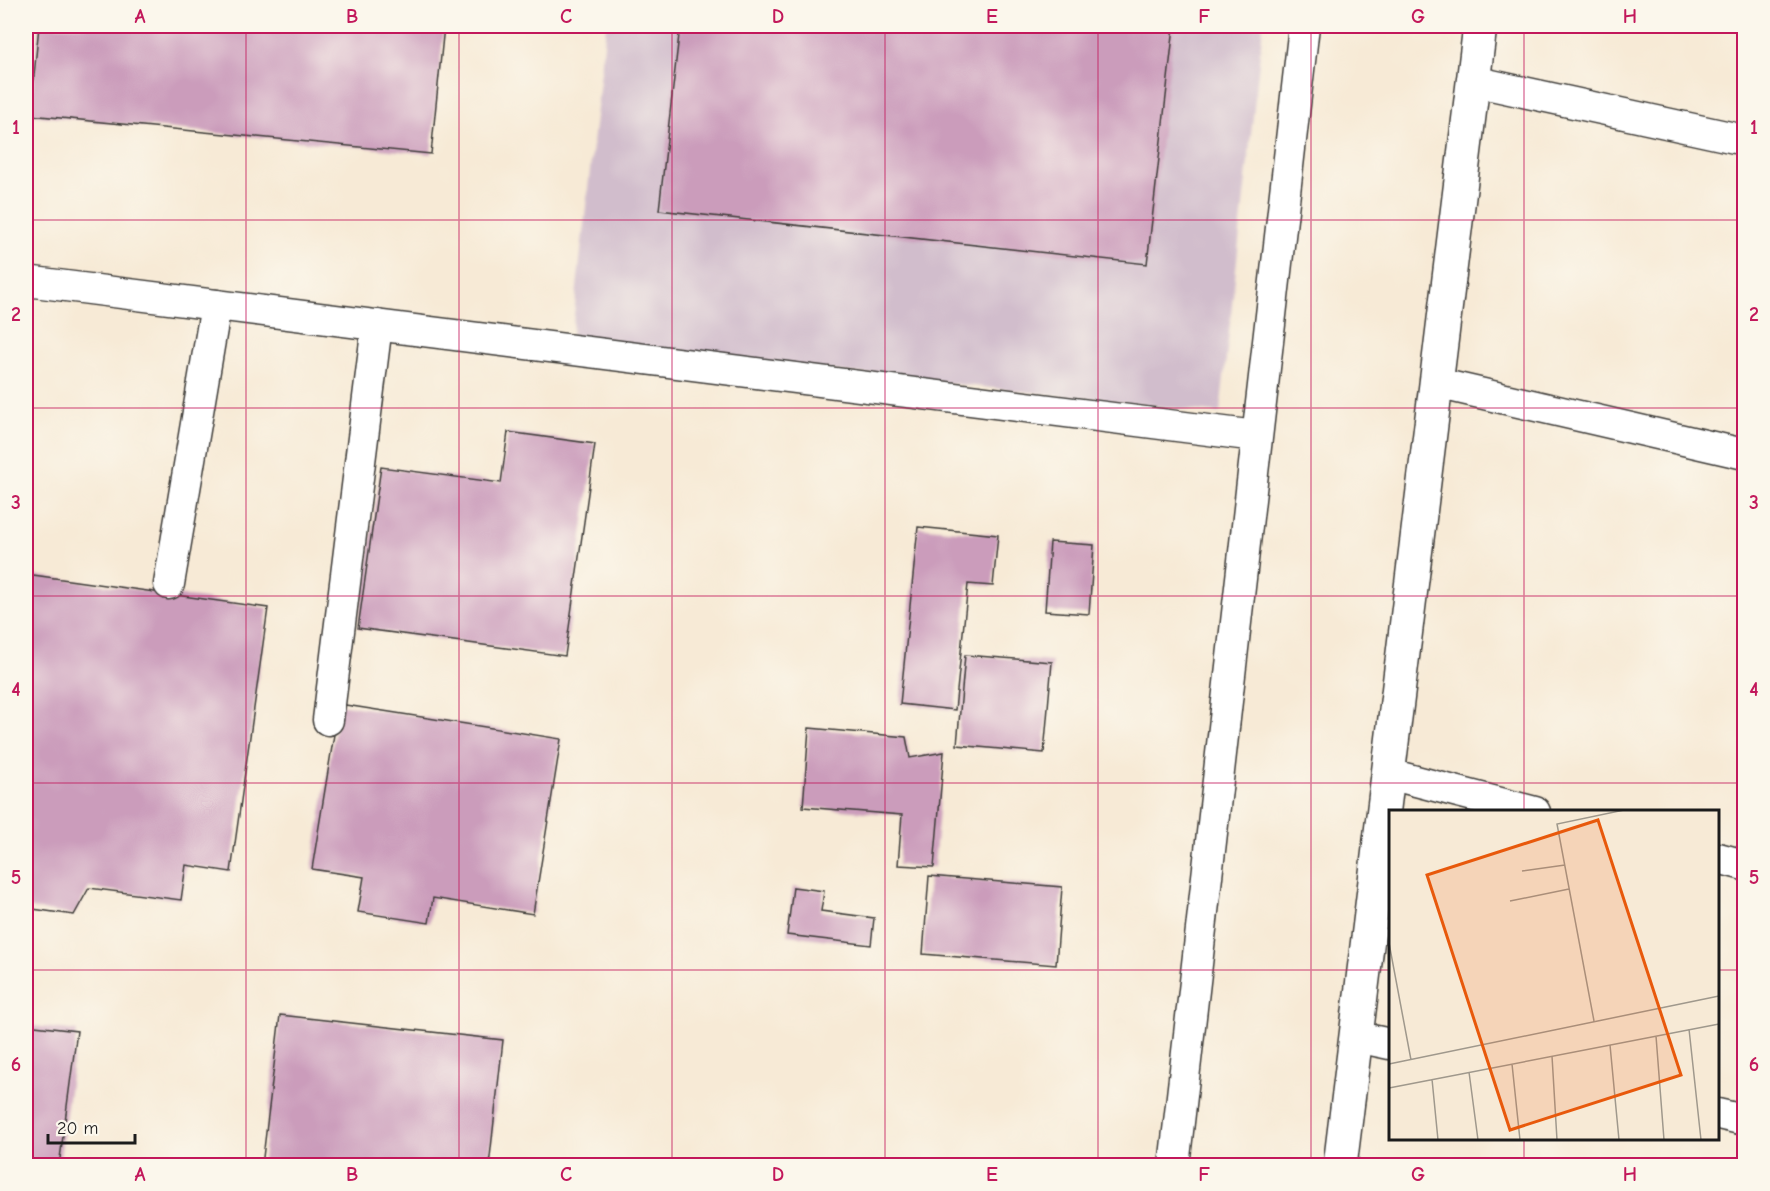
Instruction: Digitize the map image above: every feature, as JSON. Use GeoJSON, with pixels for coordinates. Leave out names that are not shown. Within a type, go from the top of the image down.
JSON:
{"type":"FeatureCollection","features":[{"type":"Feature","properties":{"kind":"main road"},"geometry":{"type":"LineString","coordinates":[[1340,1166],[1480,26]]}},
{"type":"Feature","properties":{"kind":"street"},"geometry":{"type":"LineString","coordinates":[[1174,1166],[1304,26]]}},
{"type":"Feature","properties":{"kind":"street"},"geometry":{"type":"LineString","coordinates":[[1473,81],[1744,140]]}},
{"type":"Feature","properties":{"kind":"street"},"geometry":{"type":"LineString","coordinates":[[26,281],[1256,436]]}},
{"type":"Feature","properties":{"kind":"street"},"geometry":{"type":"LineString","coordinates":[[169,584],[216,305]]}},
{"type":"Feature","properties":{"kind":"street"},"geometry":{"type":"LineString","coordinates":[[328,720],[377,325]]}},
{"type":"Feature","properties":{"kind":"street"},"geometry":{"type":"LineString","coordinates":[[1436,383],[1744,454]]}},
{"type":"Feature","properties":{"kind":"street"},"geometry":{"type":"LineString","coordinates":[[1389,774],[1527,810]]}},
{"type":"Feature","properties":{"kind":"street"},"geometry":{"type":"LineString","coordinates":[[1719,858],[1744,865]]}},
{"type":"Feature","properties":{"kind":"street"},"geometry":{"type":"LineString","coordinates":[[1357,1037],[1389,1044]]}},
{"type":"Feature","properties":{"kind":"street"},"geometry":{"type":"LineString","coordinates":[[1719,1114],[1744,1120]]}},
{"type":"Feature","properties":{"kind":"shaded area"},"geometry":{"type":"Polygon","coordinates":[[[606,26],[1263,26],[1220,413],[571,342],[606,26]]]}},
{"type":"Feature","properties":{"kind":"building"},"geometry":{"type":"Polygon","coordinates":[[[39,26],[444,26],[431,154],[30,115],[39,26]]]}},
{"type":"Feature","properties":{"kind":"building"},"geometry":{"type":"Polygon","coordinates":[[[680,26],[1174,26],[1147,264],[659,210],[680,26]]]}},
{"type":"Feature","properties":{"kind":"building"},"geometry":{"type":"Polygon","coordinates":[[[508,432],[595,444],[565,656],[358,628],[381,467],[501,483],[508,432]]]}},
{"type":"Feature","properties":{"kind":"building"},"geometry":{"type":"Polygon","coordinates":[[[918,527],[998,535],[993,586],[968,584],[955,710],[900,704],[918,527]]]}},
{"type":"Feature","properties":{"kind":"building"},"geometry":{"type":"Polygon","coordinates":[[[1050,542],[1094,545],[1089,614],[1045,611],[1050,542]]]}},
{"type":"Feature","properties":{"kind":"building"},"geometry":{"type":"Polygon","coordinates":[[[26,574],[268,608],[231,872],[186,865],[181,900],[89,888],[74,915],[26,908],[26,574]]]}},
{"type":"Feature","properties":{"kind":"building"},"geometry":{"type":"Polygon","coordinates":[[[965,655],[1052,662],[1044,753],[957,745],[965,655]]]}},
{"type":"Feature","properties":{"kind":"building"},"geometry":{"type":"Polygon","coordinates":[[[339,704],[561,739],[533,914],[433,898],[429,923],[358,912],[364,877],[312,869],[339,704]]]}},
{"type":"Feature","properties":{"kind":"building"},"geometry":{"type":"Polygon","coordinates":[[[809,728],[906,737],[910,758],[944,752],[934,867],[898,865],[902,815],[803,807],[809,728]]]}},
{"type":"Feature","properties":{"kind":"building"},"geometry":{"type":"Polygon","coordinates":[[[929,876],[1062,887],[1056,965],[923,954],[929,876]]]}},
{"type":"Feature","properties":{"kind":"building"},"geometry":{"type":"Polygon","coordinates":[[[793,887],[824,891],[821,911],[874,918],[871,945],[787,935],[793,887]]]}},
{"type":"Feature","properties":{"kind":"building"},"geometry":{"type":"Polygon","coordinates":[[[280,1015],[503,1040],[489,1166],[262,1166],[280,1015]]]}},
{"type":"Feature","properties":{"kind":"building"},"geometry":{"type":"Polygon","coordinates":[[[26,1025],[77,1031],[59,1166],[26,1166],[26,1025]]]}}]}
